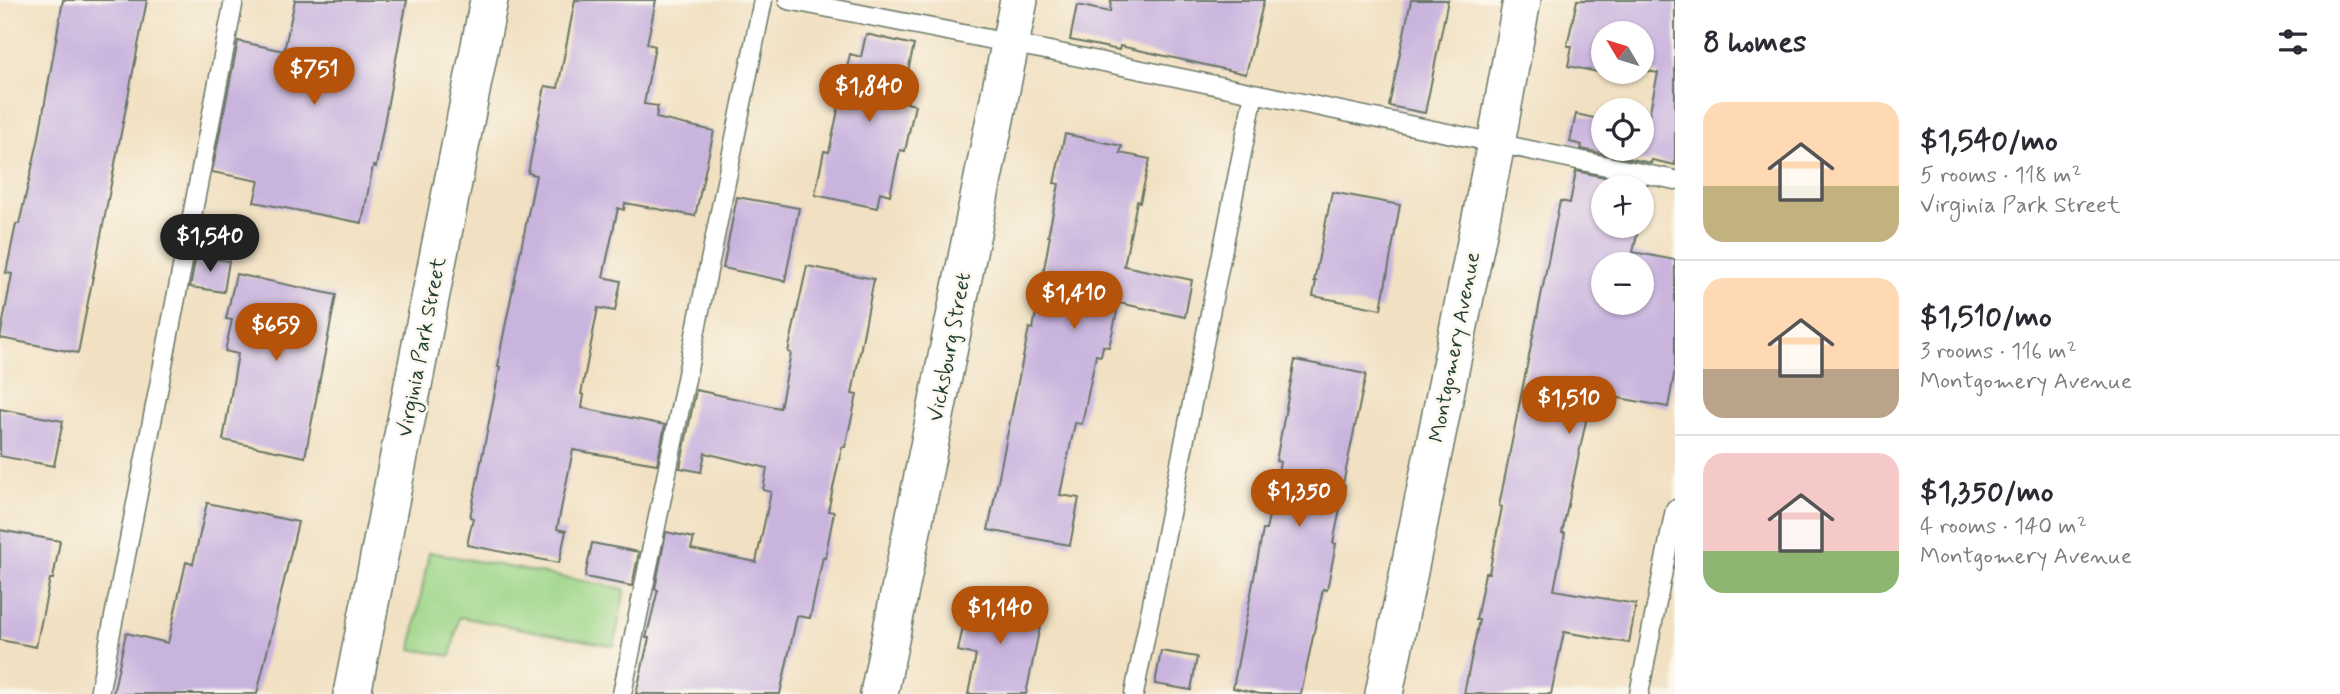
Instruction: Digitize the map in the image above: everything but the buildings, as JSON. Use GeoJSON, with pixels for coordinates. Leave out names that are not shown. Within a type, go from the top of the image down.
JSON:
{"type":"FeatureCollection","features":[{"type":"Feature","properties":{"kind":"street","name":"Virginia Park Street"},"geometry":{"type":"LineString","coordinates":[[352,694],[489,0]]}},
{"type":"Feature","properties":{"kind":"street","name":"Vicksburg Street"},"geometry":{"type":"LineString","coordinates":[[879,694],[1019,0]]}},
{"type":"Feature","properties":{"kind":"street","name":"Montgomery Avenue"},"geometry":{"type":"LineString","coordinates":[[1384,694],[1496,144],[1522,0]]}},
{"type":"Feature","properties":{"kind":"lane"},"geometry":{"type":"LineString","coordinates":[[99,694],[233,0]]}},
{"type":"Feature","properties":{"kind":"lane"},"geometry":{"type":"LineString","coordinates":[[622,694],[763,0]]}},
{"type":"Feature","properties":{"kind":"lane"},"geometry":{"type":"LineString","coordinates":[[788,0],[1675,180]]}},
{"type":"Feature","properties":{"kind":"lane"},"geometry":{"type":"LineString","coordinates":[[1134,694],[1254,93]]}},
{"type":"Feature","properties":{"kind":"lane"},"geometry":{"type":"LineString","coordinates":[[1639,694],[1675,509]]}},
{"type":"Feature","properties":{"kind":"green space"},"geometry":{"type":"Polygon","coordinates":[[[429,552],[625,589],[614,646],[459,617],[451,656],[411,649],[429,552]]]}}]}
